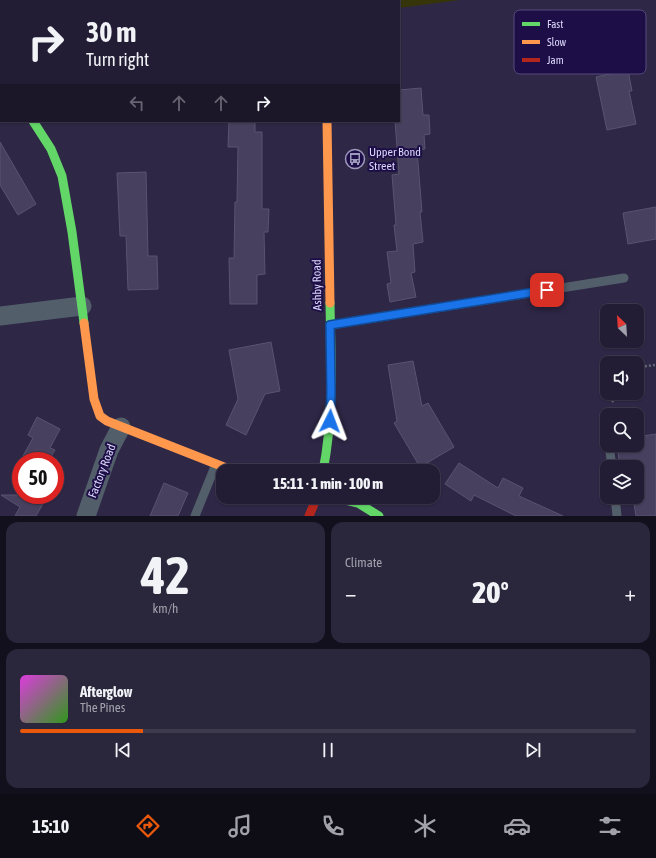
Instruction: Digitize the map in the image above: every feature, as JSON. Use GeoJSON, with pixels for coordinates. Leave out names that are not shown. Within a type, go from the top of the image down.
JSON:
{"type":"FeatureCollection","features":[{"type":"Feature","properties":{"kind":"street"},"geometry":{"type":"LineString","coordinates":[[33,122],[56,159],[62,176],[66,194],[94,399],[100,416],[121,427],[216,464]]}},
{"type":"Feature","properties":{"kind":"street","name":"Ashby Road"},"geometry":{"type":"LineString","coordinates":[[324,464],[328,447],[331,392],[327,122]]}},
{"type":"Feature","properties":{"kind":"street"},"geometry":{"type":"LineString","coordinates":[[0,316],[82,306]]}},
{"type":"Feature","properties":{"kind":"street","name":"Factory Road"},"geometry":{"type":"LineString","coordinates":[[86,516],[109,450],[121,427]]}},
{"type":"Feature","properties":{"kind":"street"},"geometry":{"type":"LineString","coordinates":[[309,516],[313,504]]}},
{"type":"Feature","properties":{"kind":"street"},"geometry":{"type":"LineString","coordinates":[[360,504],[379,516]]}},
{"type":"Feature","properties":{"kind":"lane"},"geometry":{"type":"LineString","coordinates":[[330,325],[624,278]]}},
{"type":"Feature","properties":{"kind":"lane"},"geometry":{"type":"LineString","coordinates":[[196,516],[216,464]]}},
{"type":"Feature","properties":{"kind":"lane"},"geometry":{"type":"LineString","coordinates":[[616,504],[617,516]]}},
{"type":"Feature","properties":{"kind":"path"},"geometry":{"type":"LineString","coordinates":[[644,366],[656,365]]}},
{"type":"Feature","properties":{"kind":"shaded area"},"geometry":{"type":"Polygon","coordinates":[[[400,0],[460,0],[400,8],[400,0]]]}},
{"type":"Feature","properties":{"kind":"building"},"geometry":{"type":"Polygon","coordinates":[[[610,74],[629,74],[632,91],[629,91],[636,124],[607,130],[596,77],[610,74]]]}},
{"type":"Feature","properties":{"kind":"building"},"geometry":{"type":"Polygon","coordinates":[[[421,88],[423,115],[429,115],[430,134],[424,135],[425,149],[417,150],[423,242],[413,244],[415,272],[411,273],[416,297],[390,302],[387,284],[391,283],[387,252],[397,251],[394,225],[396,225],[392,175],[399,174],[395,122],[400,122],[400,90],[421,88]]]}},
{"type":"Feature","properties":{"kind":"building"},"geometry":{"type":"Polygon","coordinates":[[[229,122],[255,122],[255,132],[262,132],[262,209],[269,209],[268,232],[264,232],[265,274],[257,275],[257,304],[230,304],[229,258],[234,258],[238,147],[228,147],[229,122]]]}},
{"type":"Feature","properties":{"kind":"building"},"geometry":{"type":"Polygon","coordinates":[[[0,142],[36,204],[18,215],[0,185],[0,142]]]}},
{"type":"Feature","properties":{"kind":"building"},"geometry":{"type":"Polygon","coordinates":[[[146,172],[148,256],[157,256],[158,289],[128,290],[126,236],[120,236],[117,173],[146,172]]]}},
{"type":"Feature","properties":{"kind":"building"},"geometry":{"type":"Polygon","coordinates":[[[656,207],[656,239],[628,244],[623,213],[656,207]]]}},
{"type":"Feature","properties":{"kind":"building"},"geometry":{"type":"Polygon","coordinates":[[[271,342],[280,391],[265,394],[246,435],[226,425],[238,399],[229,350],[271,342]]]}},
{"type":"Feature","properties":{"kind":"building"},"geometry":{"type":"Polygon","coordinates":[[[413,361],[422,406],[428,403],[454,447],[425,464],[418,464],[394,423],[397,421],[388,365],[413,361]]]}},
{"type":"Feature","properties":{"kind":"building"},"geometry":{"type":"Polygon","coordinates":[[[37,417],[60,429],[50,448],[55,450],[54,452],[25,452],[33,438],[28,435],[37,417]]]}},
{"type":"Feature","properties":{"kind":"building"},"geometry":{"type":"Polygon","coordinates":[[[656,434],[656,516],[636,516],[634,504],[644,504],[644,460],[619,460],[618,452],[644,452],[644,436],[656,434]]]}},
{"type":"Feature","properties":{"kind":"building"},"geometry":{"type":"Polygon","coordinates":[[[459,463],[498,488],[503,478],[523,488],[519,496],[563,516],[516,516],[474,495],[471,501],[445,484],[459,463]]]}},
{"type":"Feature","properties":{"kind":"building"},"geometry":{"type":"Polygon","coordinates":[[[164,483],[188,493],[178,516],[150,516],[164,483]]]}},
{"type":"Feature","properties":{"kind":"building"},"geometry":{"type":"Polygon","coordinates":[[[1,495],[12,495],[12,502],[1,495]]]}},
{"type":"Feature","properties":{"kind":"building"},"geometry":{"type":"Polygon","coordinates":[[[15,504],[43,504],[36,516],[15,516],[20,507],[15,504]]]}},
{"type":"Feature","properties":{"kind":"traffic: fast"},"geometry":{"type":"LineString","coordinates":[[34,122],[51,149],[62,176],[72,232],[84,323]]}},
{"type":"Feature","properties":{"kind":"traffic: fast"},"geometry":{"type":"LineString","coordinates":[[324,464],[329,429],[330,408],[330,303]]}},
{"type":"Feature","properties":{"kind":"traffic: fast"},"geometry":{"type":"LineString","coordinates":[[360,504],[379,516]]}},
{"type":"Feature","properties":{"kind":"traffic: slow"},"geometry":{"type":"LineString","coordinates":[[327,122],[330,303]]}},
{"type":"Feature","properties":{"kind":"traffic: slow"},"geometry":{"type":"LineString","coordinates":[[84,323],[94,399],[100,416],[107,421],[216,464]]}},
{"type":"Feature","properties":{"kind":"traffic: jam"},"geometry":{"type":"LineString","coordinates":[[309,516],[314,504]]}},
{"type":"Feature","properties":{"kind":"place","name":"Upper Bond Street"},"geometry":{"type":"Point","coordinates":[355,159]}},
{"type":"Feature","properties":{"kind":"route"},"geometry":{"type":"LineString","coordinates":[[330,421],[330,325],[547,290]]}}]}
